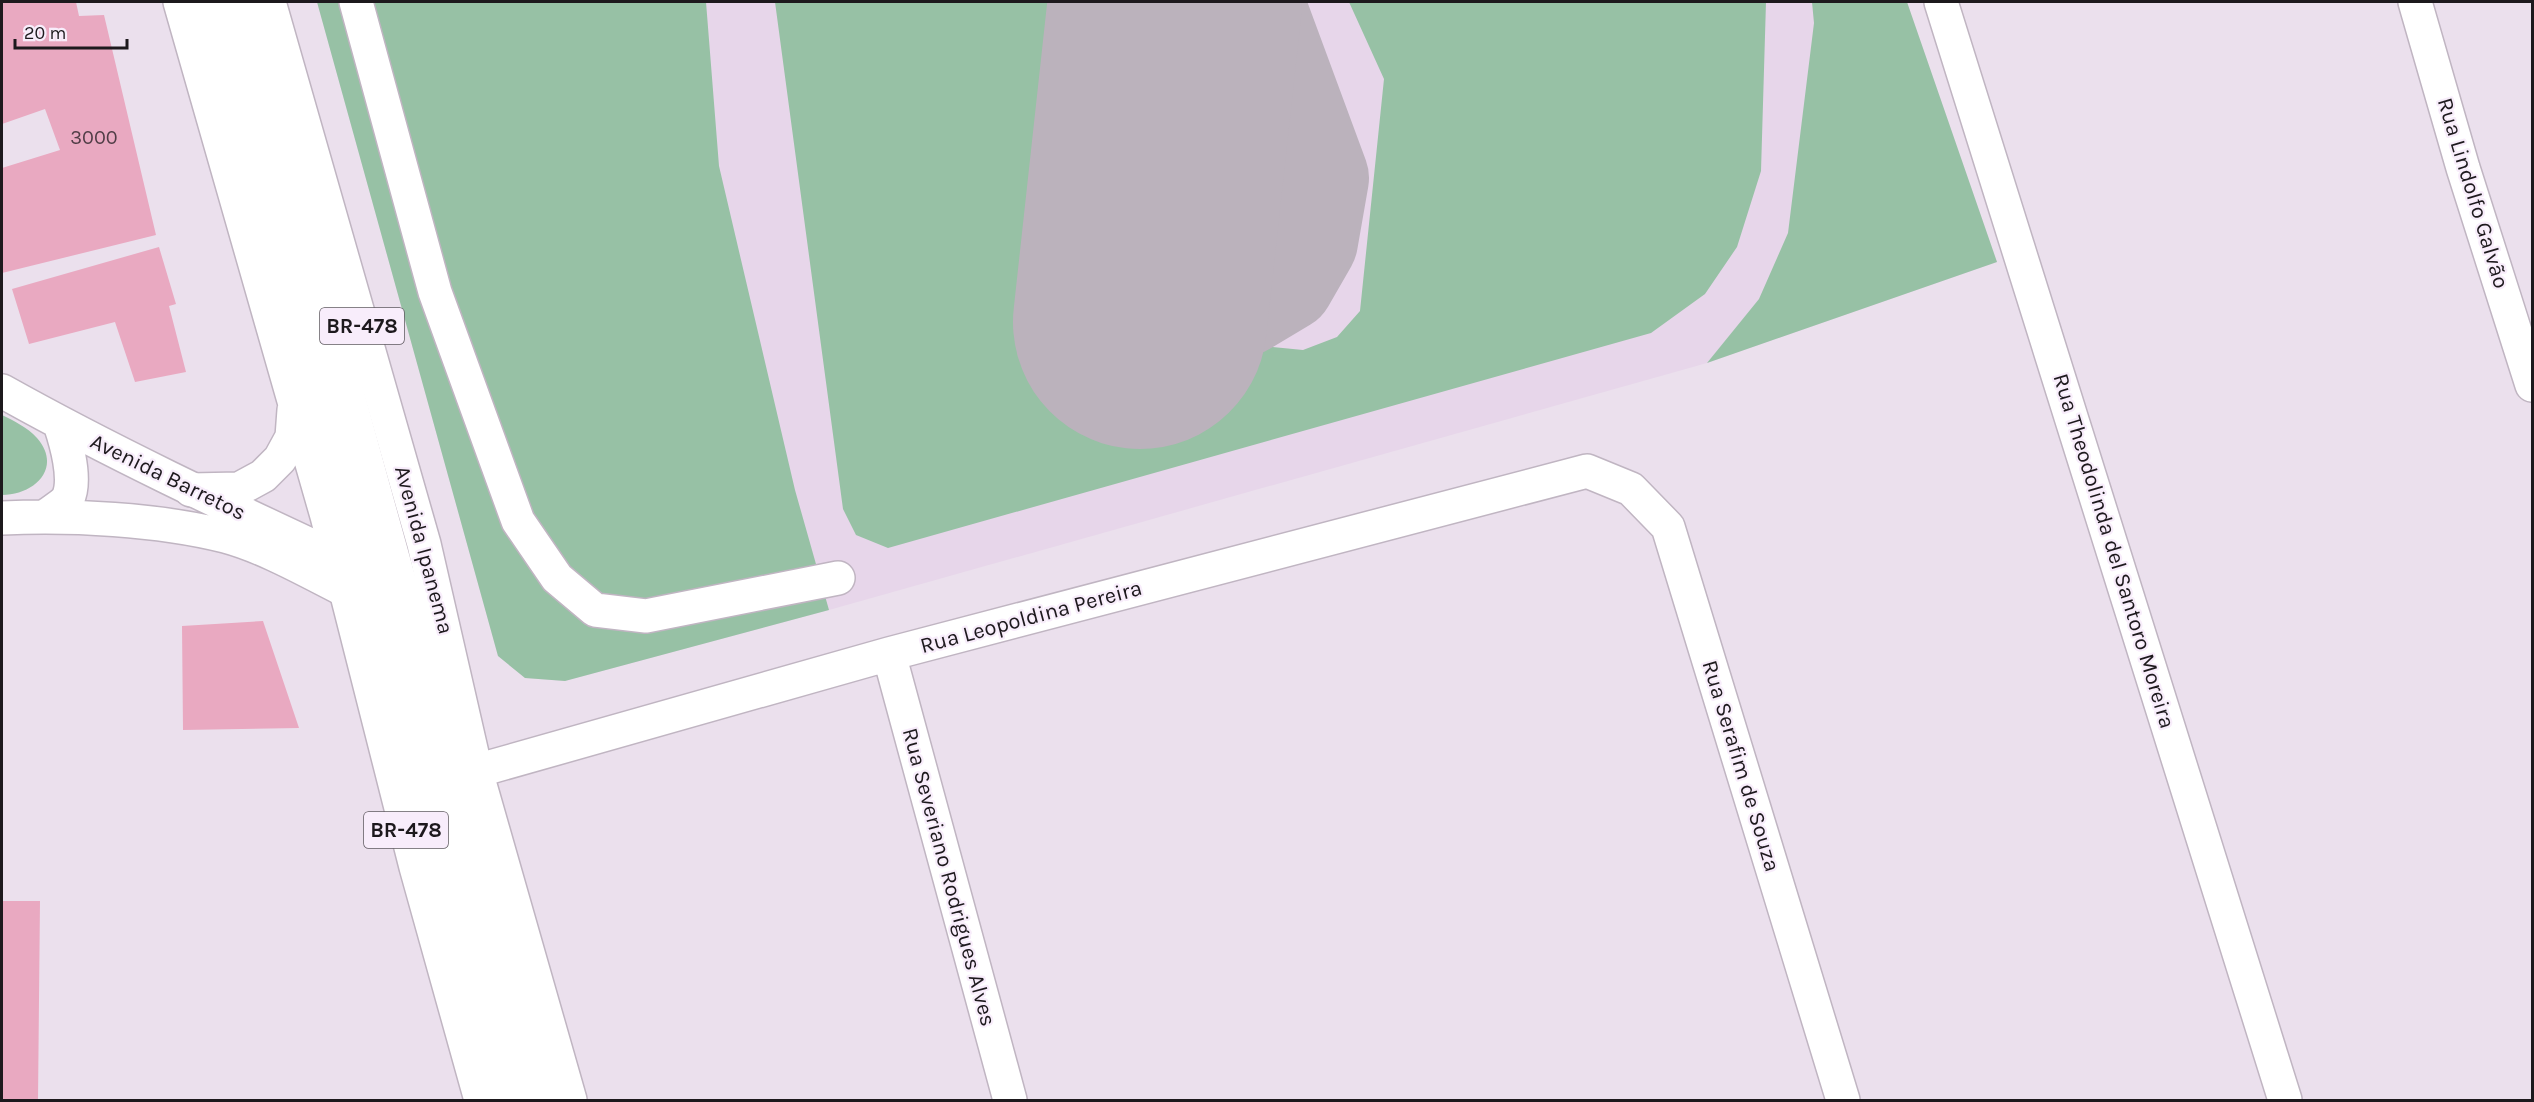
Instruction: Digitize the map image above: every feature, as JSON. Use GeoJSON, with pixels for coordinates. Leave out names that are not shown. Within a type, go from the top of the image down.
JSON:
{"type":"FeatureCollection","features":[{"type":"Feature","properties":{"kind":"street","name":"BR-478"},"geometry":{"type":"LineString","coordinates":[[180,2],[294,405],[349,573],[416,867],[481,1101]]}},
{"type":"Feature","properties":{"kind":"street"},"geometry":{"type":"LineString","coordinates":[[207,2],[349,573],[512,1101]]}},
{"type":"Feature","properties":{"kind":"street"},"geometry":{"type":"LineString","coordinates":[[239,2],[543,1101]]}},
{"type":"Feature","properties":{"kind":"street","name":"Avenida Ipanema"},"geometry":{"type":"LineString","coordinates":[[268,2],[424,544],[476,771],[570,1101]]}},
{"type":"Feature","properties":{"kind":"street"},"geometry":{"type":"LineString","coordinates":[[356,2],[435,292],[518,521],[557,578],[595,610],[646,616],[838,578]]}},
{"type":"Feature","properties":{"kind":"street","name":"Rua Theodolinda del Santoro Moreira"},"geometry":{"type":"LineString","coordinates":[[1941,2],[2285,1101]]}},
{"type":"Feature","properties":{"kind":"street","name":"Rua Lindolfo Galvão"},"geometry":{"type":"LineString","coordinates":[[2415,2],[2463,168],[2532,385]]}},
{"type":"Feature","properties":{"kind":"street","name":"Avenida Barretos"},"geometry":{"type":"LineString","coordinates":[[2,391],[60,424],[349,573]]}},
{"type":"Feature","properties":{"kind":"street"},"geometry":{"type":"LineString","coordinates":[[191,490],[239,489],[263,476],[280,459],[292,437],[294,405]]}},
{"type":"Feature","properties":{"kind":"street"},"geometry":{"type":"LineString","coordinates":[[46,516],[67,499],[71,482],[67,443],[60,424]]}},
{"type":"Feature","properties":{"kind":"street","name":"Rua Leopoldina Pereira"},"geometry":{"type":"LineString","coordinates":[[476,771],[889,654],[1587,471]]}},
{"type":"Feature","properties":{"kind":"street","name":"Rua Serafim de Souza"},"geometry":{"type":"LineString","coordinates":[[1587,471],[1631,489],[1668,527],[1843,1101]]}},
{"type":"Feature","properties":{"kind":"street"},"geometry":{"type":"LineString","coordinates":[[2,518],[46,516],[162,525],[226,537],[283,559],[383,579],[413,604],[450,652]]}},
{"type":"Feature","properties":{"kind":"street","name":"Rua Severiano Rodrigues Alves"},"geometry":{"type":"LineString","coordinates":[[889,654],[1010,1101]]}},
{"type":"Feature","properties":{"kind":"shaded area"},"geometry":{"type":"Polygon","coordinates":[[[317,2],[1907,2],[1997,262],[1707,363],[829,610],[565,681],[525,678],[498,656],[317,2]]]}},
{"type":"Feature","properties":{"kind":"green space"},"geometry":{"type":"Polygon","coordinates":[[[317,2],[706,2],[719,166],[795,490],[829,610],[565,681],[525,678],[498,656],[317,2]]]}},
{"type":"Feature","properties":{"kind":"green space"},"geometry":{"type":"Polygon","coordinates":[[[775,2],[1111,2],[1076,328],[1303,350],[1337,337],[1360,311],[1384,79],[1349,2],[1766,2],[1761,171],[1737,247],[1705,294],[1651,333],[888,548],[856,535],[843,509],[775,2]]]}},
{"type":"Feature","properties":{"kind":"green space"},"geometry":{"type":"Polygon","coordinates":[[[1812,2],[1907,2],[1997,262],[1707,363],[1759,299],[1788,233],[1814,23],[1812,2]]]}},
{"type":"Feature","properties":{"kind":"green space"},"geometry":{"type":"Polygon","coordinates":[[[2,415],[37,438],[44,449],[47,460],[46,469],[34,485],[14,494],[2,495],[2,415]]]}},
{"type":"Feature","properties":{"kind":"building"},"geometry":{"type":"Polygon","coordinates":[[[2,2],[76,2],[79,16],[104,15],[156,235],[2,273],[2,168],[60,150],[45,109],[2,124],[2,2]]]}},
{"type":"Feature","properties":{"kind":"building"},"geometry":{"type":"Polygon","coordinates":[[[159,247],[176,304],[169,306],[186,372],[135,382],[115,322],[29,344],[12,289],[159,247]]]}},
{"type":"Feature","properties":{"kind":"building"},"geometry":{"type":"Polygon","coordinates":[[[263,621],[299,728],[183,730],[182,626],[263,621]]]}},
{"type":"Feature","properties":{"kind":"building"},"geometry":{"type":"Polygon","coordinates":[[[2,901],[40,901],[38,1100],[2,1100],[2,901]]]}},
{"type":"Feature","properties":{"kind":"taxiway"},"geometry":{"type":"LineString","coordinates":[[1169,2],[1113,171],[1118,245],[1143,292],[1186,310],[1242,306],[1284,281],[1307,241],[1318,178],[1253,2]]}},
{"type":"Feature","properties":{"kind":"runway"},"geometry":{"type":"LineString","coordinates":[[1140,322],[1175,2]]}}]}
